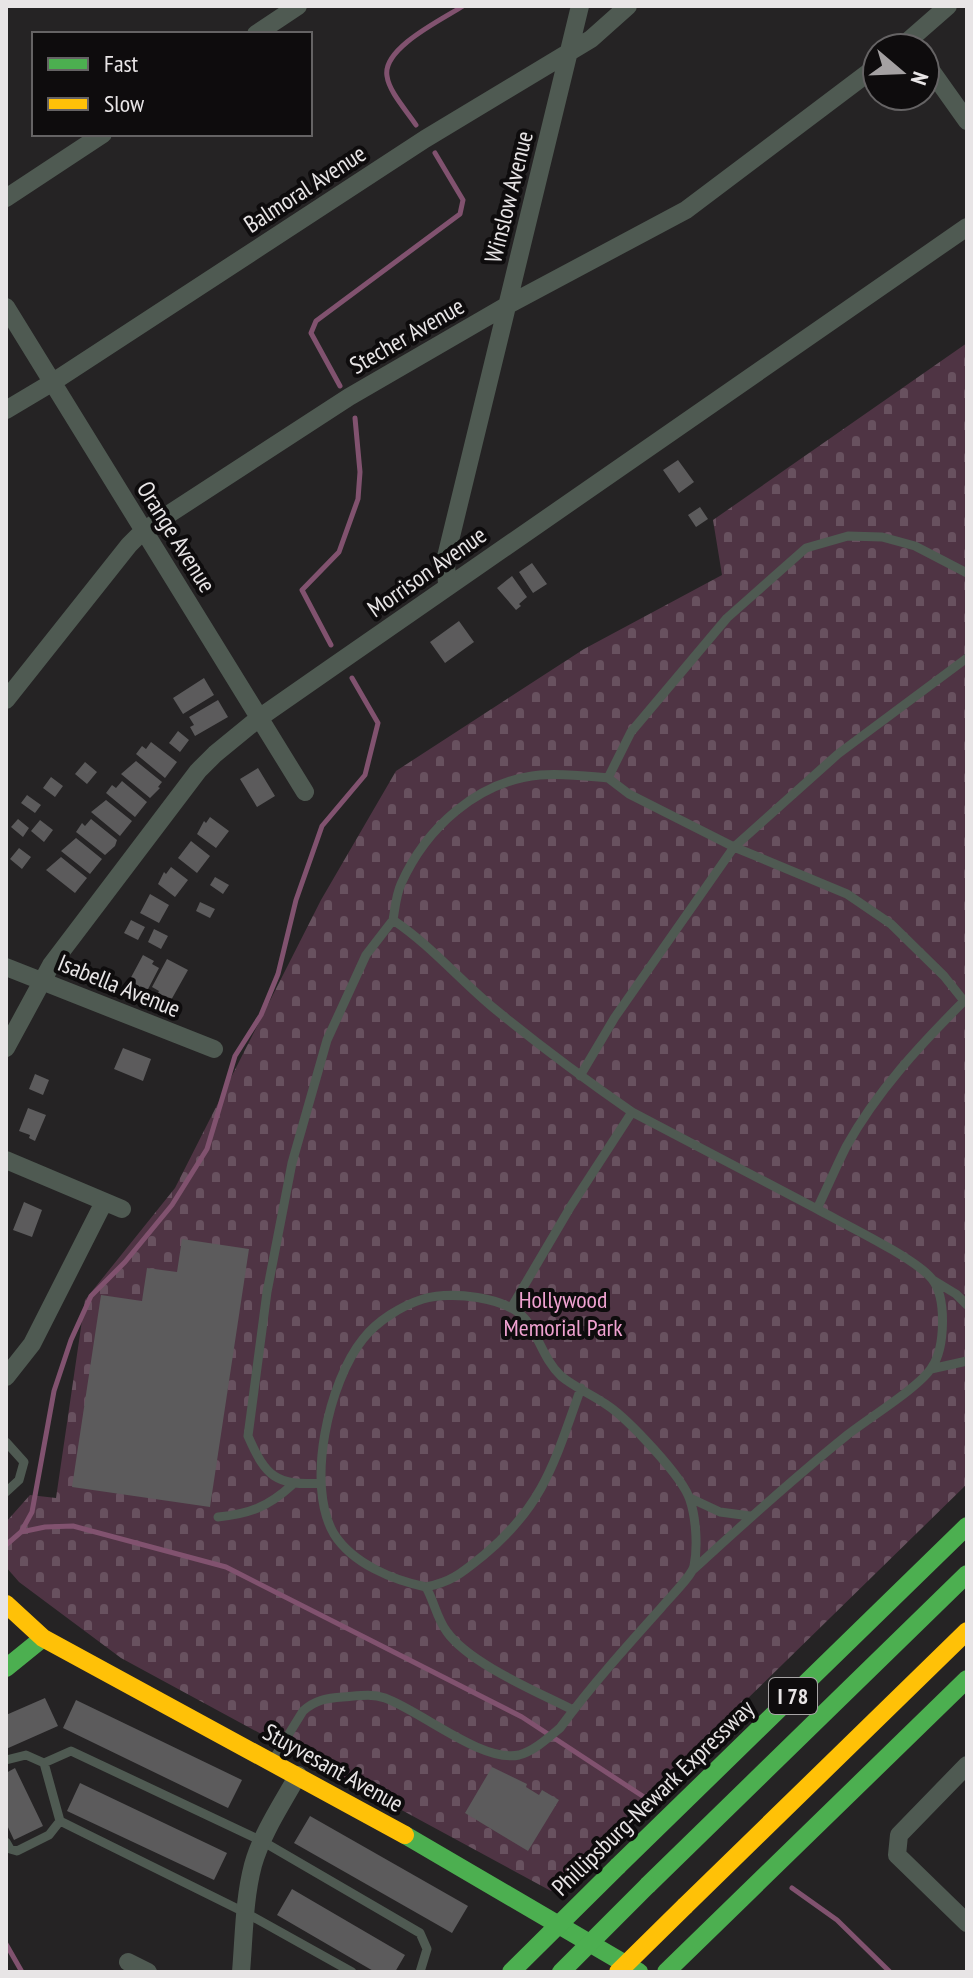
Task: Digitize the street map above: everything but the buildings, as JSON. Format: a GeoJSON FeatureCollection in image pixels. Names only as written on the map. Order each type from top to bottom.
{"type":"FeatureCollection","features":[{"type":"Feature","properties":{"kind":"main road","name":"Phillipsburg-Newark Expressway"},"geometry":{"type":"LineString","coordinates":[[511,1972],[967,1526]]}},
{"type":"Feature","properties":{"kind":"main road","name":"I 78"},"geometry":{"type":"LineString","coordinates":[[561,1972],[967,1574]]}},
{"type":"Feature","properties":{"kind":"main road","name":"Stuyvesant Avenue"},"geometry":{"type":"LineString","coordinates":[[6,1604],[43,1638],[298,1775],[509,1894],[639,1972]]}},
{"type":"Feature","properties":{"kind":"main road"},"geometry":{"type":"LineString","coordinates":[[618,1972],[967,1631]]}},
{"type":"Feature","properties":{"kind":"main road"},"geometry":{"type":"LineString","coordinates":[[6,1668],[43,1638]]}},
{"type":"Feature","properties":{"kind":"main road"},"geometry":{"type":"LineString","coordinates":[[666,1972],[967,1679]]}},
{"type":"Feature","properties":{"kind":"street"},"geometry":{"type":"LineString","coordinates":[[259,32],[298,6]]}},
{"type":"Feature","properties":{"kind":"street","name":"Winslow Avenue"},"geometry":{"type":"LineString","coordinates":[[447,587],[446,557],[580,6]]}},
{"type":"Feature","properties":{"kind":"street","name":"Balmoral Avenue"},"geometry":{"type":"LineString","coordinates":[[6,410],[425,139],[591,39],[628,6]]}},
{"type":"Feature","properties":{"kind":"street"},"geometry":{"type":"LineString","coordinates":[[921,32],[948,6]]}},
{"type":"Feature","properties":{"kind":"street","name":"Stecher Avenue"},"geometry":{"type":"LineString","coordinates":[[6,700],[143,531],[349,397],[506,306],[686,210],[861,78]]}},
{"type":"Feature","properties":{"kind":"street"},"geometry":{"type":"LineString","coordinates":[[941,84],[967,121]]}},
{"type":"Feature","properties":{"kind":"street"},"geometry":{"type":"LineString","coordinates":[[6,198],[100,136]]}},
{"type":"Feature","properties":{"kind":"street","name":"Morrison Avenue"},"geometry":{"type":"LineString","coordinates":[[6,1048],[51,965],[198,771],[215,754],[259,718],[967,227]]}},
{"type":"Feature","properties":{"kind":"street","name":"Orange Avenue"},"geometry":{"type":"LineString","coordinates":[[6,307],[305,792]]}},
{"type":"Feature","properties":{"kind":"street","name":"Isabella Avenue"},"geometry":{"type":"LineString","coordinates":[[6,967],[214,1049]]}},
{"type":"Feature","properties":{"kind":"street"},"geometry":{"type":"LineString","coordinates":[[6,1160],[113,1205],[32,1344],[6,1377]]}},
{"type":"Feature","properties":{"kind":"street"},"geometry":{"type":"LineString","coordinates":[[967,1765],[904,1829],[897,1844],[897,1855],[967,1923]]}},
{"type":"Feature","properties":{"kind":"street"},"geometry":{"type":"LineString","coordinates":[[241,1972],[250,1876],[262,1841],[298,1775]]}},
{"type":"Feature","properties":{"kind":"street"},"geometry":{"type":"LineString","coordinates":[[128,1962],[148,1972]]}},
{"type":"Feature","properties":{"kind":"lane"},"geometry":{"type":"LineString","coordinates":[[608,778],[631,732],[717,630],[806,548],[848,536],[882,537],[915,546],[967,573]]}},
{"type":"Feature","properties":{"kind":"lane"},"geometry":{"type":"LineString","coordinates":[[580,1076],[624,1004],[734,847],[838,754],[967,658]]}},
{"type":"Feature","properties":{"kind":"lane"},"geometry":{"type":"LineString","coordinates":[[321,1483],[292,1485],[273,1475],[256,1455],[248,1436],[267,1292],[292,1163],[327,1040],[366,955],[393,920],[400,887],[422,849],[445,820],[476,796],[496,786],[540,775],[608,778],[629,794],[734,847],[847,894],[891,924],[965,999],[920,1046],[875,1101],[846,1147],[817,1209]]}},
{"type":"Feature","properties":{"kind":"lane"},"geometry":{"type":"LineString","coordinates":[[393,920],[412,933],[488,1003],[580,1076],[632,1112],[817,1209],[909,1262],[967,1305]]}},
{"type":"Feature","properties":{"kind":"lane"},"geometry":{"type":"LineString","coordinates":[[511,1308],[571,1206],[632,1112]]}},
{"type":"Feature","properties":{"kind":"lane"},"geometry":{"type":"LineString","coordinates":[[931,1369],[942,1344],[943,1328],[933,1280]]}},
{"type":"Feature","properties":{"kind":"lane"},"geometry":{"type":"LineString","coordinates":[[581,1388],[544,1486],[529,1509],[512,1529],[447,1583],[426,1587],[405,1583],[373,1569],[335,1535],[323,1509],[322,1452],[338,1388],[350,1358],[364,1337],[383,1320],[407,1306],[426,1298],[472,1297],[511,1308],[525,1319],[543,1352],[561,1376],[581,1388],[610,1406],[653,1448],[690,1498],[695,1532],[694,1569]]}},
{"type":"Feature","properties":{"kind":"lane"},"geometry":{"type":"LineString","coordinates":[[272,1761],[310,1705],[330,1698],[367,1695],[387,1698],[486,1751],[506,1756],[520,1755],[535,1747],[560,1728],[694,1569],[750,1516],[931,1369],[967,1361]]}},
{"type":"Feature","properties":{"kind":"lane"},"geometry":{"type":"LineString","coordinates":[[6,1442],[24,1462],[19,1480],[6,1492]]}},
{"type":"Feature","properties":{"kind":"lane"},"geometry":{"type":"LineString","coordinates":[[218,1517],[247,1514],[277,1498],[292,1485]]}},
{"type":"Feature","properties":{"kind":"lane"},"geometry":{"type":"LineString","coordinates":[[690,1498],[720,1512],[750,1516]]}},
{"type":"Feature","properties":{"kind":"lane"},"geometry":{"type":"LineString","coordinates":[[426,1587],[448,1633],[462,1647],[573,1710]]}},
{"type":"Feature","properties":{"kind":"lane"},"geometry":{"type":"LineString","coordinates":[[6,1760],[26,1755],[44,1763],[71,1751],[262,1841],[420,1933],[427,1949],[420,1972]]}},
{"type":"Feature","properties":{"kind":"lane"},"geometry":{"type":"LineString","coordinates":[[44,1763],[60,1821],[246,1913],[352,1972]]}},
{"type":"Feature","properties":{"kind":"lane"},"geometry":{"type":"LineString","coordinates":[[6,1842],[10,1849],[17,1851],[49,1835],[60,1821]]}},
{"type":"Feature","properties":{"kind":"green space","name":"Hollywood Memorial Park"},"geometry":{"type":"Polygon","coordinates":[[[967,343],[967,1484],[551,1891],[121,1658],[19,1582],[6,1567],[6,1522],[30,1495],[56,1498],[85,1300],[175,1188],[321,900],[396,771],[584,649],[722,575],[713,520],[967,343]]]}},
{"type":"Feature","properties":{"kind":"waterway"},"geometry":{"type":"LineString","coordinates":[[416,125],[391,88],[387,76],[388,65],[394,55],[416,35],[463,6]]}},
{"type":"Feature","properties":{"kind":"waterway"},"geometry":{"type":"LineString","coordinates":[[340,386],[311,333],[316,321],[460,214],[463,200],[435,153]]}},
{"type":"Feature","properties":{"kind":"waterway"},"geometry":{"type":"LineString","coordinates":[[331,645],[302,590],[339,552],[358,499],[360,472],[355,418]]}},
{"type":"Feature","properties":{"kind":"waterway"},"geometry":{"type":"LineString","coordinates":[[21,1532],[32,1512],[54,1391],[71,1340],[91,1296],[125,1262],[172,1205],[207,1149],[235,1056],[261,1015],[278,974],[296,900],[322,826],[365,775],[378,723],[352,678]]}},
{"type":"Feature","properties":{"kind":"waterway"},"geometry":{"type":"LineString","coordinates":[[6,1545],[21,1532],[73,1526],[226,1567],[522,1717],[644,1797]]}},
{"type":"Feature","properties":{"kind":"waterway"},"geometry":{"type":"LineString","coordinates":[[792,1888],[837,1920],[890,1972]]}},
{"type":"Feature","properties":{"kind":"waterway"},"geometry":{"type":"LineString","coordinates":[[6,1944],[22,1972]]}},
{"type":"Feature","properties":{"kind":"traffic: fast"},"geometry":{"type":"LineString","coordinates":[[618,1866],[967,1526]]}},
{"type":"Feature","properties":{"kind":"traffic: fast"},"geometry":{"type":"LineString","coordinates":[[648,1885],[967,1574]]}},
{"type":"Feature","properties":{"kind":"traffic: fast"},"geometry":{"type":"LineString","coordinates":[[6,1668],[43,1638]]}},
{"type":"Feature","properties":{"kind":"traffic: fast"},"geometry":{"type":"LineString","coordinates":[[666,1972],[967,1679]]}},
{"type":"Feature","properties":{"kind":"traffic: fast"},"geometry":{"type":"LineString","coordinates":[[405,1835],[639,1972]]}},
{"type":"Feature","properties":{"kind":"traffic: fast"},"geometry":{"type":"LineString","coordinates":[[511,1972],[618,1866]]}},
{"type":"Feature","properties":{"kind":"traffic: fast"},"geometry":{"type":"LineString","coordinates":[[561,1972],[648,1885]]}},
{"type":"Feature","properties":{"kind":"traffic: slow"},"geometry":{"type":"LineString","coordinates":[[6,1604],[43,1638],[405,1835]]}},
{"type":"Feature","properties":{"kind":"traffic: slow"},"geometry":{"type":"LineString","coordinates":[[685,1906],[967,1631]]}},
{"type":"Feature","properties":{"kind":"traffic: slow"},"geometry":{"type":"LineString","coordinates":[[618,1972],[685,1906]]}}]}
